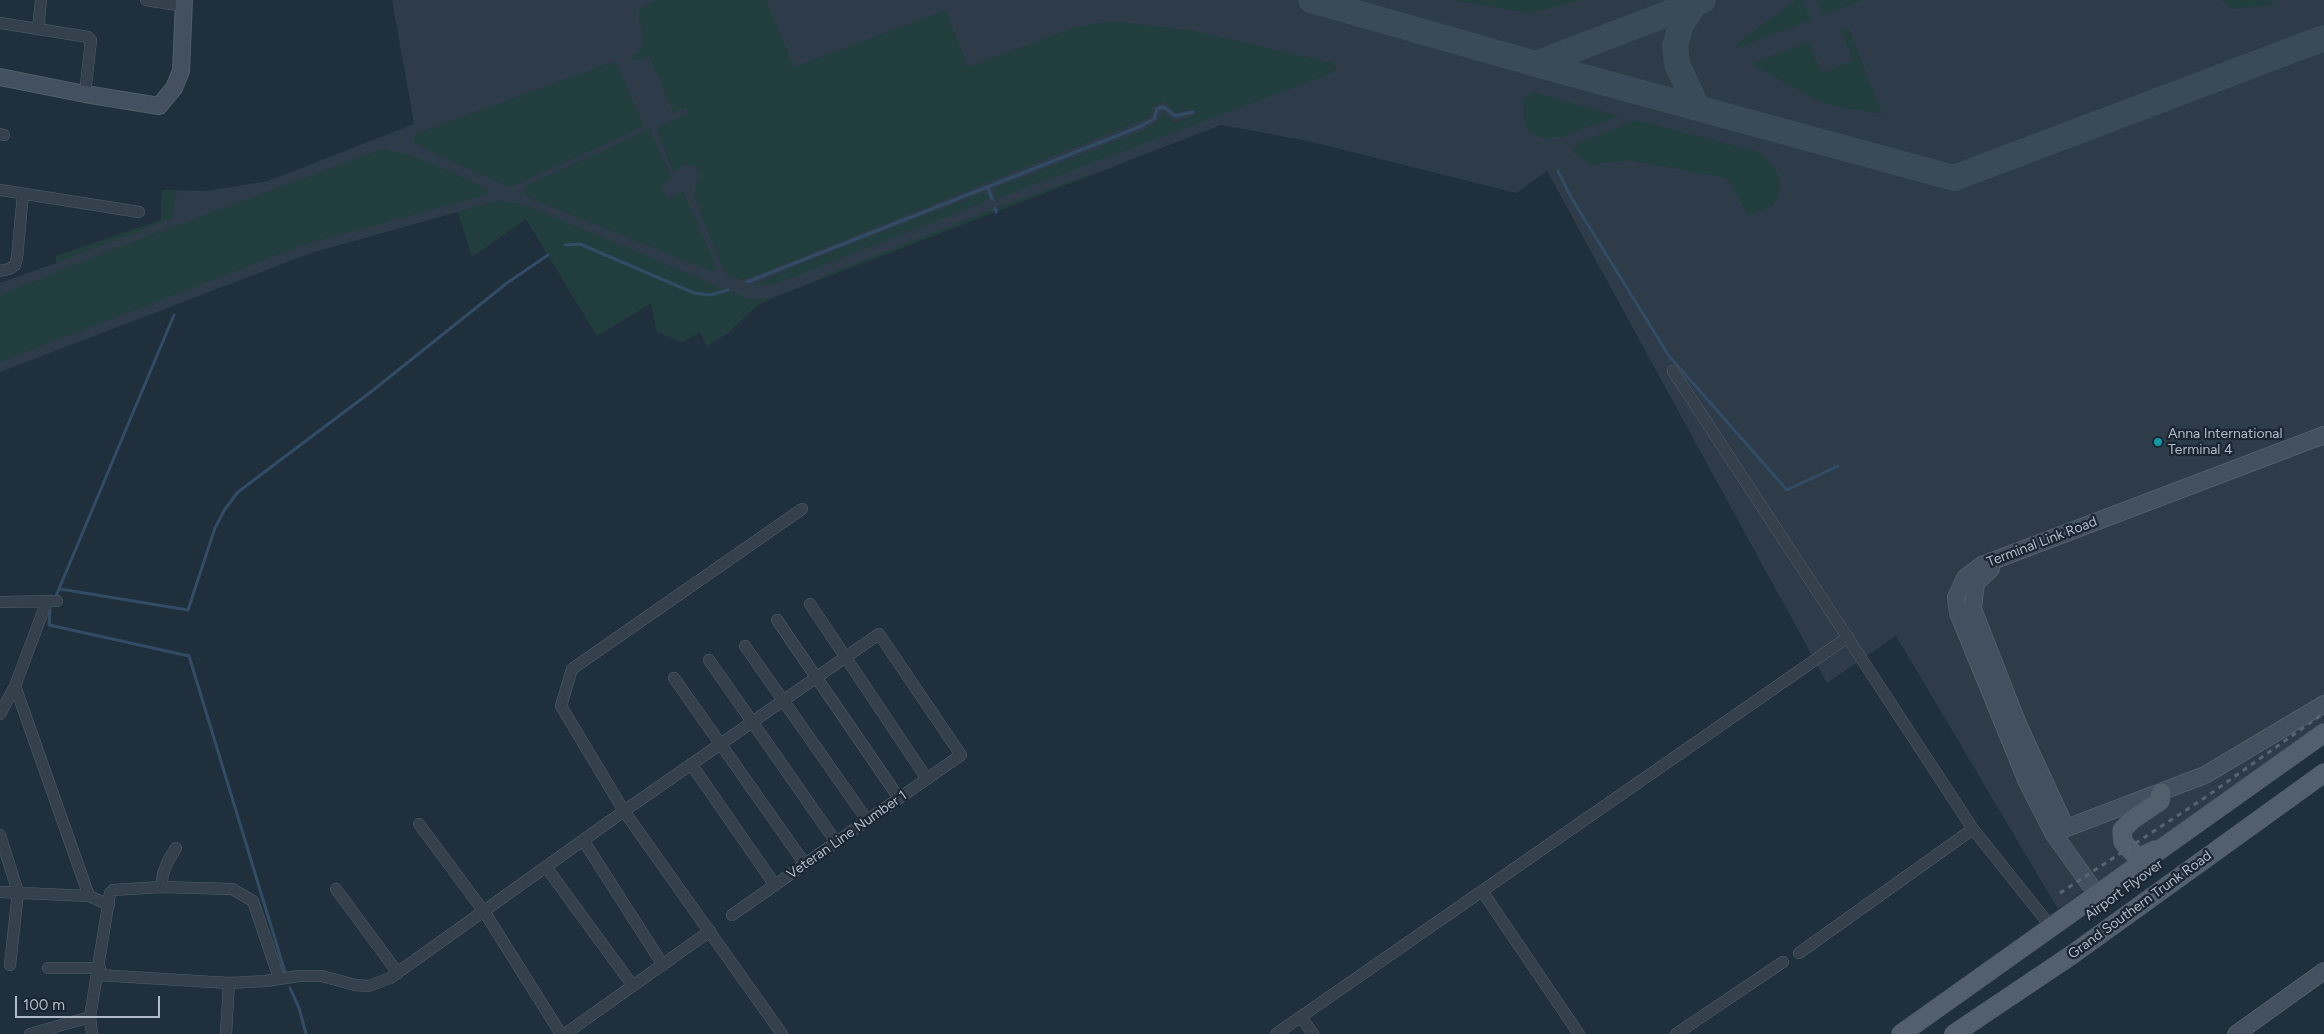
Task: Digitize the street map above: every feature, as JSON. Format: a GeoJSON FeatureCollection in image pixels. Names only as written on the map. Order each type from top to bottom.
{"type":"FeatureCollection","features":[{"type":"Feature","properties":{"kind":"main road"},"geometry":{"type":"LineString","coordinates":[[1901,1034],[2098,896],[2324,733]]}},
{"type":"Feature","properties":{"kind":"main road","name":"Airport Flyover"},"geometry":{"type":"LineString","coordinates":[[1924,1034],[2324,745]]}},
{"type":"Feature","properties":{"kind":"main road","name":"Grand Southern Trunk Road"},"geometry":{"type":"LineString","coordinates":[[1954,1034],[2073,954],[2324,773]]}},
{"type":"Feature","properties":{"kind":"main road"},"geometry":{"type":"LineString","coordinates":[[2161,793],[2160,801],[2132,820],[2122,830],[2123,842],[2138,858],[2155,850],[2211,810],[2218,810]]}},
{"type":"Feature","properties":{"kind":"street"},"geometry":{"type":"LineString","coordinates":[[38,29],[41,0]]}},
{"type":"Feature","properties":{"kind":"street"},"geometry":{"type":"LineString","coordinates":[[0,77],[159,106],[174,88],[181,71],[183,3],[146,0]]}},
{"type":"Feature","properties":{"kind":"street"},"geometry":{"type":"LineString","coordinates":[[0,23],[88,37],[92,40],[85,94]]}},
{"type":"Feature","properties":{"kind":"street"},"geometry":{"type":"LineString","coordinates":[[0,190],[140,212]]}},
{"type":"Feature","properties":{"kind":"street"},"geometry":{"type":"LineString","coordinates":[[0,271],[15,265],[23,194]]}},
{"type":"Feature","properties":{"kind":"street"},"geometry":{"type":"LineString","coordinates":[[1673,370],[1973,829],[2052,928]]}},
{"type":"Feature","properties":{"kind":"street","name":"Terminal Link Road"},"geometry":{"type":"LineString","coordinates":[[2098,896],[2027,782],[1958,613],[1956,597],[1965,578],[1982,565],[2324,435]]}},
{"type":"Feature","properties":{"kind":"street","name":"Terminal Link Road"},"geometry":{"type":"LineString","coordinates":[[2059,831],[1973,609],[1976,583],[1988,570],[2324,445]]}},
{"type":"Feature","properties":{"kind":"street"},"geometry":{"type":"LineString","coordinates":[[782,1034],[624,811],[561,706],[572,669],[802,509]]}},
{"type":"Feature","properties":{"kind":"street"},"geometry":{"type":"LineString","coordinates":[[0,602],[52,601],[15,686],[1,710]]}},
{"type":"Feature","properties":{"kind":"street"},"geometry":{"type":"LineString","coordinates":[[810,604],[926,779]]}},
{"type":"Feature","properties":{"kind":"street"},"geometry":{"type":"LineString","coordinates":[[777,620],[899,798]]}},
{"type":"Feature","properties":{"kind":"street","name":"Veteran Line Number 1"},"geometry":{"type":"LineString","coordinates":[[732,915],[961,755],[880,634],[846,657]]}},
{"type":"Feature","properties":{"kind":"street"},"geometry":{"type":"LineString","coordinates":[[1276,1034],[1848,637]]}},
{"type":"Feature","properties":{"kind":"street"},"geometry":{"type":"LineString","coordinates":[[745,646],[867,820]]}},
{"type":"Feature","properties":{"kind":"street"},"geometry":{"type":"LineString","coordinates":[[48,968],[229,983],[322,976],[355,985],[369,986],[398,973],[624,811],[721,743],[784,702],[846,657]]}},
{"type":"Feature","properties":{"kind":"street"},"geometry":{"type":"LineString","coordinates":[[709,660],[836,842]]}},
{"type":"Feature","properties":{"kind":"street"},"geometry":{"type":"LineString","coordinates":[[674,678],[805,864]]}},
{"type":"Feature","properties":{"kind":"street"},"geometry":{"type":"LineString","coordinates":[[15,686],[90,896]]}},
{"type":"Feature","properties":{"kind":"street"},"geometry":{"type":"LineString","coordinates":[[2059,831],[2206,775],[2324,704]]}},
{"type":"Feature","properties":{"kind":"street"},"geometry":{"type":"LineString","coordinates":[[691,764],[775,885]]}},
{"type":"Feature","properties":{"kind":"street"},"geometry":{"type":"LineString","coordinates":[[419,824],[485,912],[561,1034]]}},
{"type":"Feature","properties":{"kind":"street"},"geometry":{"type":"LineString","coordinates":[[1799,952],[1973,829]]}},
{"type":"Feature","properties":{"kind":"street"},"geometry":{"type":"LineString","coordinates":[[0,835],[18,892],[10,965]]}},
{"type":"Feature","properties":{"kind":"street"},"geometry":{"type":"LineString","coordinates":[[583,840],[663,965]]}},
{"type":"Feature","properties":{"kind":"street"},"geometry":{"type":"LineString","coordinates":[[161,887],[163,874],[176,848]]}},
{"type":"Feature","properties":{"kind":"street"},"geometry":{"type":"LineString","coordinates":[[546,867],[633,986]]}},
{"type":"Feature","properties":{"kind":"street"},"geometry":{"type":"LineString","coordinates":[[92,1034],[90,1016],[99,971],[110,893],[113,890],[161,887],[232,890],[253,902],[280,978]]}},
{"type":"Feature","properties":{"kind":"street"},"geometry":{"type":"LineString","coordinates":[[336,889],[398,973]]}},
{"type":"Feature","properties":{"kind":"street"},"geometry":{"type":"LineString","coordinates":[[1482,891],[1578,1034]]}},
{"type":"Feature","properties":{"kind":"street"},"geometry":{"type":"LineString","coordinates":[[0,892],[90,896],[109,904]]}},
{"type":"Feature","properties":{"kind":"street"},"geometry":{"type":"LineString","coordinates":[[565,1034],[710,931]]}},
{"type":"Feature","properties":{"kind":"street"},"geometry":{"type":"LineString","coordinates":[[1676,1034],[1783,962]]}},
{"type":"Feature","properties":{"kind":"street"},"geometry":{"type":"LineString","coordinates":[[2236,1034],[2324,971]]}},
{"type":"Feature","properties":{"kind":"street"},"geometry":{"type":"LineString","coordinates":[[226,1034],[229,983]]}},
{"type":"Feature","properties":{"kind":"street"},"geometry":{"type":"LineString","coordinates":[[30,1034],[90,1016]]}},
{"type":"Feature","properties":{"kind":"street"},"geometry":{"type":"LineString","coordinates":[[1301,1016],[1313,1034]]}},
{"type":"Feature","properties":{"kind":"shaded area"},"geometry":{"type":"Polygon","coordinates":[[[392,0],[2324,0],[2324,725],[2058,909],[1896,636],[1827,683],[1547,171],[1516,193],[1308,141],[1221,125],[772,298],[756,306],[728,333],[707,346],[700,332],[683,342],[657,332],[651,303],[597,336],[526,219],[472,257],[458,212],[311,253],[0,372],[0,283],[56,263],[56,256],[161,220],[162,190],[207,191],[268,181],[414,124],[392,0]]]}},
{"type":"Feature","properties":{"kind":"green space"},"geometry":{"type":"Polygon","coordinates":[[[656,0],[766,0],[794,67],[946,10],[968,67],[1073,28],[1098,23],[1121,22],[1189,30],[1334,63],[1336,67],[1335,71],[1324,76],[995,199],[995,191],[998,187],[1144,130],[1154,124],[1163,113],[1175,122],[1195,115],[1192,108],[1176,113],[1165,102],[1156,105],[1151,107],[1153,112],[1148,118],[742,281],[726,273],[723,269],[694,195],[698,174],[695,166],[687,164],[673,172],[656,128],[688,114],[686,107],[673,112],[649,56],[634,61],[632,55],[637,53],[642,46],[643,39],[638,14],[641,8],[656,0]]]}},
{"type":"Feature","properties":{"kind":"green space"},"geometry":{"type":"Polygon","coordinates":[[[1452,0],[1580,0],[1529,13],[1452,0]]]}},
{"type":"Feature","properties":{"kind":"green space"},"geometry":{"type":"Polygon","coordinates":[[[1796,0],[1802,0],[1811,20],[1735,49],[1739,42],[1796,0]]]}},
{"type":"Feature","properties":{"kind":"green space"},"geometry":{"type":"Polygon","coordinates":[[[1815,0],[1862,0],[1822,15],[1815,0]]]}},
{"type":"Feature","properties":{"kind":"green space"},"geometry":{"type":"Polygon","coordinates":[[[2221,0],[2272,0],[2273,5],[2231,9],[2221,0]]]}},
{"type":"Feature","properties":{"kind":"green space"},"geometry":{"type":"Polygon","coordinates":[[[1848,27],[1882,114],[1821,102],[1751,64],[1808,42],[1822,73],[1853,61],[1841,29],[1848,27]]]}},
{"type":"Feature","properties":{"kind":"green space"},"geometry":{"type":"Polygon","coordinates":[[[616,61],[644,126],[518,184],[509,187],[414,142],[414,137],[418,133],[616,61]]]}},
{"type":"Feature","properties":{"kind":"green space"},"geometry":{"type":"Polygon","coordinates":[[[1531,92],[1619,116],[1548,140],[1528,131],[1524,122],[1523,100],[1531,92]]]}},
{"type":"Feature","properties":{"kind":"green space"},"geometry":{"type":"Polygon","coordinates":[[[1636,120],[1761,154],[1772,164],[1779,177],[1780,188],[1777,200],[1772,206],[1748,215],[1727,178],[1629,160],[1590,165],[1573,152],[1577,144],[1636,120]]]}},
{"type":"Feature","properties":{"kind":"green space"},"geometry":{"type":"Polygon","coordinates":[[[650,129],[672,179],[661,185],[668,199],[683,192],[715,263],[716,271],[708,270],[530,198],[524,193],[527,186],[538,180],[650,129]]]}},
{"type":"Feature","properties":{"kind":"green space"},"geometry":{"type":"Polygon","coordinates":[[[382,149],[409,155],[438,166],[479,185],[489,192],[486,195],[306,244],[0,362],[0,295],[106,252],[382,149]]]}},
{"type":"Feature","properties":{"kind":"green space"},"geometry":{"type":"Polygon","coordinates":[[[1135,159],[1053,190],[999,211],[998,207],[1135,159]]]}},
{"type":"Feature","properties":{"kind":"green space"},"geometry":{"type":"Polygon","coordinates":[[[162,190],[177,190],[173,218],[56,263],[56,256],[161,220],[162,190]]]}},
{"type":"Feature","properties":{"kind":"green space"},"geometry":{"type":"Polygon","coordinates":[[[982,193],[986,194],[989,200],[791,278],[774,284],[753,285],[797,265],[982,193]]]}},
{"type":"Feature","properties":{"kind":"green space"},"geometry":{"type":"Polygon","coordinates":[[[499,200],[523,204],[746,298],[756,300],[772,298],[756,306],[728,333],[707,346],[700,332],[683,342],[657,332],[651,303],[597,336],[526,219],[472,257],[458,212],[499,200]]]}},
{"type":"Feature","properties":{"kind":"green space"},"geometry":{"type":"Polygon","coordinates":[[[991,210],[993,213],[804,286],[831,273],[991,210]]]}},
{"type":"Feature","properties":{"kind":"waterway"},"geometry":{"type":"LineString","coordinates":[[747,282],[1139,127],[1154,119],[1157,109],[1164,107],[1175,116],[1193,112]]}},
{"type":"Feature","properties":{"kind":"waterway"},"geometry":{"type":"LineString","coordinates":[[1558,171],[1572,199],[1669,356],[1787,490],[1838,466]]}},
{"type":"Feature","properties":{"kind":"waterway"},"geometry":{"type":"LineString","coordinates":[[988,187],[992,199]]}},
{"type":"Feature","properties":{"kind":"waterway"},"geometry":{"type":"LineString","coordinates":[[995,208],[996,212]]}},
{"type":"Feature","properties":{"kind":"waterway"},"geometry":{"type":"LineString","coordinates":[[565,245],[580,244],[694,293],[710,295],[728,290]]}},
{"type":"Feature","properties":{"kind":"waterway"},"geometry":{"type":"LineString","coordinates":[[60,589],[188,610],[215,528],[225,509],[238,492],[372,391],[507,283],[548,255]]}},
{"type":"Feature","properties":{"kind":"waterway"},"geometry":{"type":"LineString","coordinates":[[56,596],[174,315]]}},
{"type":"Feature","properties":{"kind":"waterway"},"geometry":{"type":"LineString","coordinates":[[50,610],[49,625],[189,656],[285,972]]}},
{"type":"Feature","properties":{"kind":"waterway"},"geometry":{"type":"LineString","coordinates":[[290,988],[299,1008],[306,1034]]}},
{"type":"Feature","properties":{"kind":"taxiway"},"geometry":{"type":"LineString","coordinates":[[1311,0],[1536,64],[1954,178],[2324,38]]}},
{"type":"Feature","properties":{"kind":"taxiway"},"geometry":{"type":"LineString","coordinates":[[1536,64],[1703,0]]}},
{"type":"Feature","properties":{"kind":"taxiway"},"geometry":{"type":"LineString","coordinates":[[1695,3],[1681,25],[1675,46],[1677,64],[1697,107]]}},
{"type":"Feature","properties":{"kind":"railway"},"geometry":{"type":"LineString","coordinates":[[2060,893],[2203,799],[2324,713]]}},
{"type":"Feature","properties":{"kind":"place","name":"Anna International Terminal 4"},"geometry":{"type":"Point","coordinates":[2158,442]}}]}
